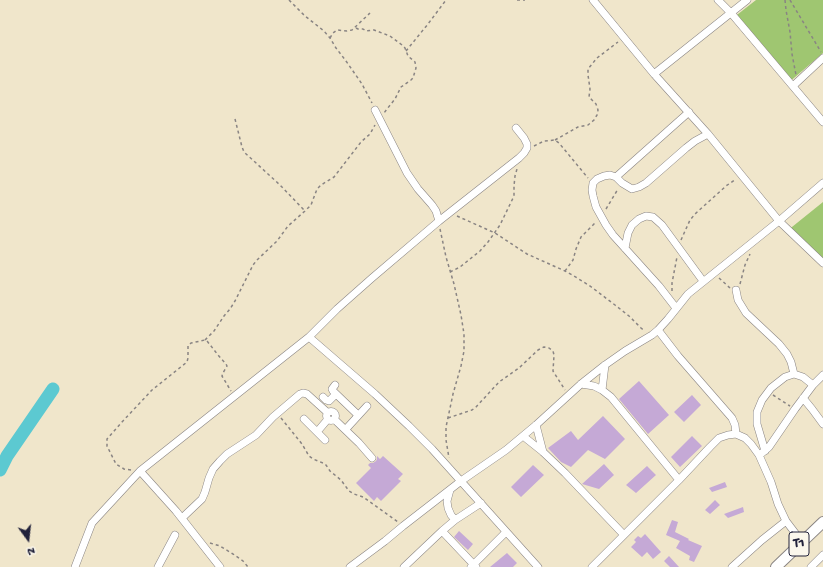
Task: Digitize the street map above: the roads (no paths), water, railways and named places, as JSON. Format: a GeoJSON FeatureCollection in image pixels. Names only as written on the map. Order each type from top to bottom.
{"type":"FeatureCollection","features":[{"type":"Feature","properties":{"kind":"highway","name":"T1"},"geometry":{"type":"LineString","coordinates":[[776,567],[823,522]]}},
{"type":"Feature","properties":{"kind":"street"},"geometry":{"type":"LineString","coordinates":[[593,0],[654,74],[708,134],[778,221],[823,263]]}},
{"type":"Feature","properties":{"kind":"street"},"geometry":{"type":"LineString","coordinates":[[718,0],[795,84],[823,122]]}},
{"type":"Feature","properties":{"kind":"street"},"geometry":{"type":"LineString","coordinates":[[654,74],[747,0]]}},
{"type":"Feature","properties":{"kind":"street"},"geometry":{"type":"LineString","coordinates":[[795,84],[823,57]]}},
{"type":"Feature","properties":{"kind":"street"},"geometry":{"type":"LineString","coordinates":[[375,110],[407,173],[432,205],[436,211],[439,221]]}},
{"type":"Feature","properties":{"kind":"street"},"geometry":{"type":"LineString","coordinates":[[616,177],[689,112]]}},
{"type":"Feature","properties":{"kind":"street"},"geometry":{"type":"LineString","coordinates":[[75,567],[92,523],[140,471],[309,337],[337,309],[439,221],[522,156],[527,148],[527,144],[516,128]]}},
{"type":"Feature","properties":{"kind":"street"},"geometry":{"type":"LineString","coordinates":[[676,308],[659,286],[613,235],[596,207],[592,190],[593,183],[597,179],[610,175],[616,177],[632,189],[639,187],[646,183],[686,148],[708,134]]}},
{"type":"Feature","properties":{"kind":"street"},"geometry":{"type":"LineString","coordinates":[[350,567],[461,481],[506,450],[581,384],[605,365],[655,333],[688,294],[823,183]]}},
{"type":"Feature","properties":{"kind":"street"},"geometry":{"type":"LineString","coordinates":[[625,248],[628,232],[632,225],[639,219],[646,216],[653,217],[662,225],[703,281]]}},
{"type":"Feature","properties":{"kind":"street"},"geometry":{"type":"LineString","coordinates":[[736,290],[738,300],[746,313],[779,344],[787,354],[794,374]]}},
{"type":"Feature","properties":{"kind":"street"},"geometry":{"type":"LineString","coordinates":[[655,333],[678,356],[732,418],[735,425],[736,434]]}},
{"type":"Feature","properties":{"kind":"street"},"geometry":{"type":"LineString","coordinates":[[309,337],[375,394],[432,449],[538,567]]}},
{"type":"Feature","properties":{"kind":"street"},"geometry":{"type":"LineString","coordinates":[[602,390],[605,365]]}},
{"type":"Feature","properties":{"kind":"street"},"geometry":{"type":"LineString","coordinates":[[802,542],[786,521],[778,504],[762,453],[757,424],[757,412],[762,400],[768,392],[785,376],[794,374],[803,377],[813,386]]}},
{"type":"Feature","properties":{"kind":"street"},"geometry":{"type":"LineString","coordinates":[[762,453],[769,447],[803,398],[823,375]]}},
{"type":"Feature","properties":{"kind":"street"},"geometry":{"type":"LineString","coordinates":[[581,384],[594,386],[611,397],[679,480]]}},
{"type":"Feature","properties":{"kind":"street"},"geometry":{"type":"LineString","coordinates":[[335,385],[332,390],[358,415]]}},
{"type":"Feature","properties":{"kind":"street"},"geometry":{"type":"LineString","coordinates":[[182,518],[202,499],[213,469],[220,461],[227,454],[251,439],[277,413],[303,393],[311,397],[346,429],[372,458]]}},
{"type":"Feature","properties":{"kind":"street"},"geometry":{"type":"LineString","coordinates":[[323,397],[329,401],[336,394]]}},
{"type":"Feature","properties":{"kind":"street"},"geometry":{"type":"LineString","coordinates":[[803,398],[823,424]]}},
{"type":"Feature","properties":{"kind":"street"},"geometry":{"type":"LineString","coordinates":[[317,432],[344,401]]}},
{"type":"Feature","properties":{"kind":"street"},"geometry":{"type":"LineString","coordinates":[[346,429],[367,406]]}},
{"type":"Feature","properties":{"kind":"street"},"geometry":{"type":"LineString","coordinates":[[304,419],[325,440]]}},
{"type":"Feature","properties":{"kind":"street"},"geometry":{"type":"LineString","coordinates":[[536,425],[543,452]]}},
{"type":"Feature","properties":{"kind":"street"},"geometry":{"type":"LineString","coordinates":[[592,567],[719,438],[728,434],[736,434],[745,438],[762,453]]}},
{"type":"Feature","properties":{"kind":"street"},"geometry":{"type":"LineString","coordinates":[[523,436],[566,473],[624,535]]}},
{"type":"Feature","properties":{"kind":"street"},"geometry":{"type":"LineString","coordinates":[[140,471],[182,518],[220,567]]}},
{"type":"Feature","properties":{"kind":"street"},"geometry":{"type":"LineString","coordinates":[[450,490],[447,501],[448,508],[450,515],[455,520]]}},
{"type":"Feature","properties":{"kind":"street"},"geometry":{"type":"LineString","coordinates":[[404,567],[455,520],[481,503]]}},
{"type":"Feature","properties":{"kind":"street"},"geometry":{"type":"LineString","coordinates":[[732,567],[786,521]]}},
{"type":"Feature","properties":{"kind":"street"},"geometry":{"type":"LineString","coordinates":[[442,531],[473,566],[506,532]]}},
{"type":"Feature","properties":{"kind":"street"},"geometry":{"type":"LineString","coordinates":[[158,567],[175,535]]}},
{"type":"Feature","properties":{"kind":"street"},"geometry":{"type":"LineString","coordinates":[[811,567],[823,555]]}},
{"type":"Feature","properties":{"kind":"waterway"},"geometry":{"type":"LineString","coordinates":[[0,470],[7,456],[53,389]]}}]}
